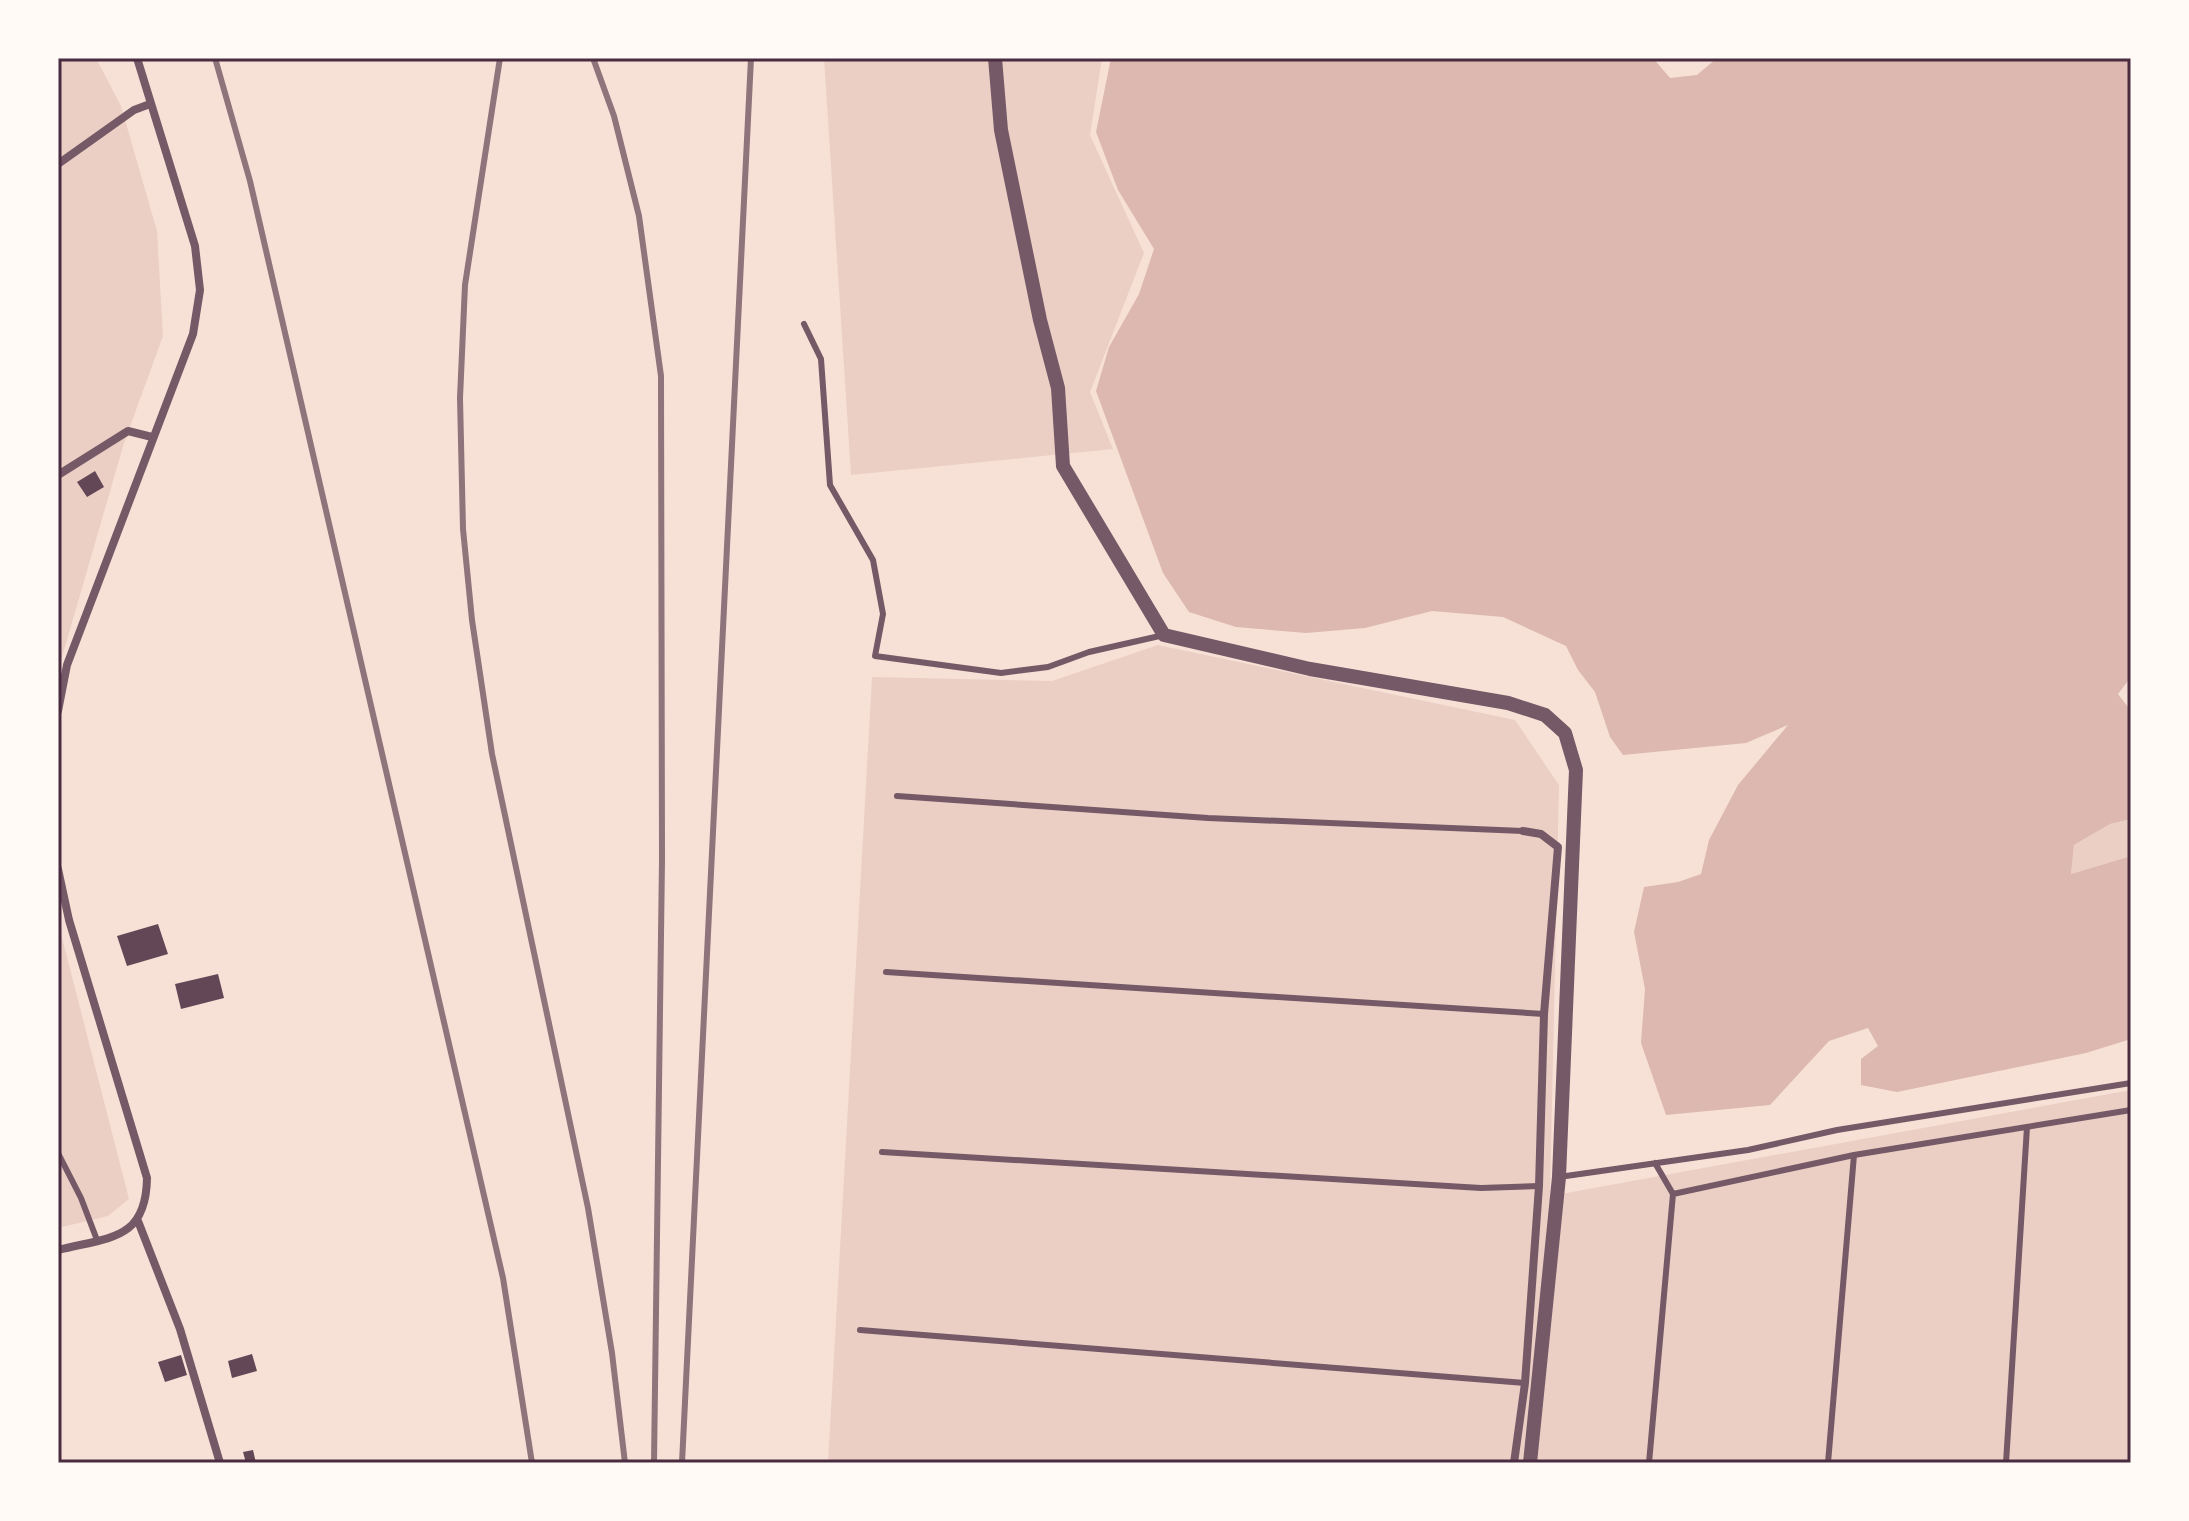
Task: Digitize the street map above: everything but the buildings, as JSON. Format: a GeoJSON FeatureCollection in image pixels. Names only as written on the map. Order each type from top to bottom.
{"type":"FeatureCollection","features":[{"type":"Feature","properties":{"kind":"street"},"geometry":{"type":"LineString","coordinates":[[58,711],[67,665],[193,334],[200,290],[195,246],[137,58]]}},
{"type":"Feature","properties":{"kind":"street"},"geometry":{"type":"LineString","coordinates":[[995,58],[1001,130],[1040,320],[1058,388],[1063,466],[1164,635],[1310,669],[1508,703],[1545,715],[1565,733],[1576,770],[1559,1177],[1530,1463]]}},
{"type":"Feature","properties":{"kind":"street"},"geometry":{"type":"LineString","coordinates":[[58,164],[134,110],[150,104]]}},
{"type":"Feature","properties":{"kind":"street"},"geometry":{"type":"LineString","coordinates":[[58,475],[128,431],[152,437]]}},
{"type":"Feature","properties":{"kind":"street"},"geometry":{"type":"LineString","coordinates":[[1514,1463],[1525,1383],[1539,1186],[1544,1014],[1558,847],[1541,834],[1523,831]]}},
{"type":"Feature","properties":{"kind":"street"},"geometry":{"type":"LineString","coordinates":[[58,869],[88,984],[147,1178],[147,1202],[138,1221],[124,1232],[58,1250]]}},
{"type":"Feature","properties":{"kind":"street"},"geometry":{"type":"LineString","coordinates":[[138,1221],[180,1329],[220,1463]]}},
{"type":"Feature","properties":{"kind":"lane"},"geometry":{"type":"LineString","coordinates":[[804,324],[821,359],[830,485],[873,560],[883,614],[875,656],[1001,673],[1048,667],[1089,652],[1164,635]]}},
{"type":"Feature","properties":{"kind":"lane"},"geometry":{"type":"LineString","coordinates":[[897,796],[1208,818],[1523,831]]}},
{"type":"Feature","properties":{"kind":"lane"},"geometry":{"type":"LineString","coordinates":[[886,972],[1544,1014]]}},
{"type":"Feature","properties":{"kind":"lane"},"geometry":{"type":"LineString","coordinates":[[1559,1177],[1748,1150],[1837,1130],[2131,1083]]}},
{"type":"Feature","properties":{"kind":"lane"},"geometry":{"type":"LineString","coordinates":[[1673,1194],[1854,1155],[2131,1110]]}},
{"type":"Feature","properties":{"kind":"lane"},"geometry":{"type":"LineString","coordinates":[[2006,1463],[2027,1127]]}},
{"type":"Feature","properties":{"kind":"lane"},"geometry":{"type":"LineString","coordinates":[[882,1152],[1481,1188],[1539,1186]]}},
{"type":"Feature","properties":{"kind":"lane"},"geometry":{"type":"LineString","coordinates":[[58,1153],[81,1198],[97,1240]]}},
{"type":"Feature","properties":{"kind":"lane"},"geometry":{"type":"LineString","coordinates":[[1828,1463],[1854,1155]]}},
{"type":"Feature","properties":{"kind":"lane"},"geometry":{"type":"LineString","coordinates":[[1649,1463],[1673,1194],[1655,1163]]}},
{"type":"Feature","properties":{"kind":"lane"},"geometry":{"type":"LineString","coordinates":[[860,1330],[1525,1383]]}},
{"type":"Feature","properties":{"kind":"shaded area"},"geometry":{"type":"Polygon","coordinates":[[[58,58],[96,58],[121,106],[157,231],[163,336],[124,443],[58,671],[58,58]]]}},
{"type":"Feature","properties":{"kind":"shaded area"},"geometry":{"type":"Polygon","coordinates":[[[824,58],[1102,58],[1090,135],[1144,253],[1090,392],[1113,449],[851,475],[824,58]]]}},
{"type":"Feature","properties":{"kind":"shaded area"},"geometry":{"type":"Polygon","coordinates":[[[1111,58],[1653,58],[1670,78],[1697,75],[1717,58],[2131,58],[2131,677],[2118,694],[2131,711],[2131,819],[2110,824],[2074,845],[2071,874],[2131,856],[2131,1039],[2086,1053],[1897,1092],[1861,1085],[1861,1059],[1878,1046],[1868,1028],[1829,1041],[1770,1105],[1666,1115],[1641,1043],[1645,989],[1634,932],[1644,887],[1678,882],[1701,874],[1709,840],[1738,785],[1788,725],[1746,743],[1623,755],[1610,737],[1595,692],[1578,670],[1566,646],[1503,617],[1432,611],[1365,628],[1306,633],[1236,627],[1189,612],[1163,573],[1096,391],[1109,347],[1139,294],[1154,249],[1118,190],[1096,132],[1111,58]]]}},
{"type":"Feature","properties":{"kind":"shaded area"},"geometry":{"type":"Polygon","coordinates":[[[1158,645],[1515,720],[1559,785],[1550,1196],[2131,1090],[2131,1463],[828,1463],[872,677],[1052,681],[1158,645]]]}},
{"type":"Feature","properties":{"kind":"shaded area"},"geometry":{"type":"Polygon","coordinates":[[[2131,819],[2131,856],[2071,874],[2074,845],[2110,824],[2131,819]]]}},
{"type":"Feature","properties":{"kind":"shaded area"},"geometry":{"type":"Polygon","coordinates":[[[58,922],[129,1199],[108,1216],[58,1228],[58,922]]]}},
{"type":"Feature","properties":{"kind":"railway"},"geometry":{"type":"LineString","coordinates":[[215,58],[250,181],[503,1278],[532,1463]]}},
{"type":"Feature","properties":{"kind":"railway"},"geometry":{"type":"LineString","coordinates":[[500,58],[465,285],[460,398],[463,529],[472,620],[492,754],[588,1208],[612,1353],[625,1463]]}},
{"type":"Feature","properties":{"kind":"railway"},"geometry":{"type":"LineString","coordinates":[[593,58],[614,116],[639,216],[661,376],[662,860],[654,1463]]}},
{"type":"Feature","properties":{"kind":"railway"},"geometry":{"type":"LineString","coordinates":[[682,1463],[751,58]]}}]}
